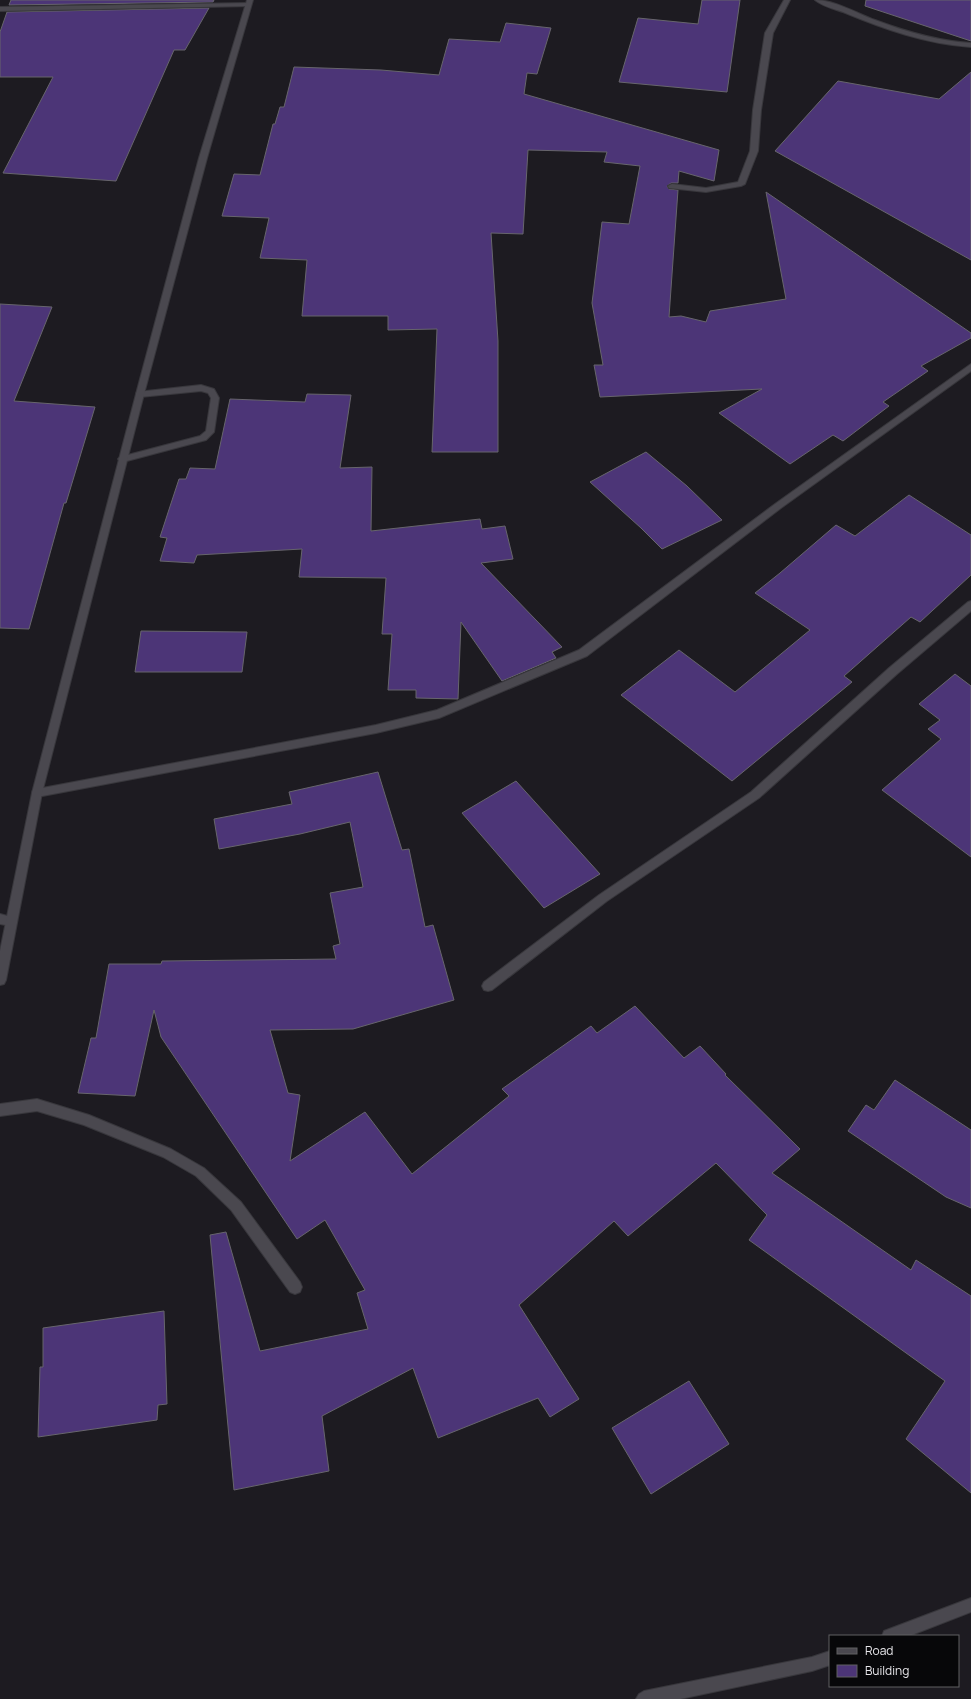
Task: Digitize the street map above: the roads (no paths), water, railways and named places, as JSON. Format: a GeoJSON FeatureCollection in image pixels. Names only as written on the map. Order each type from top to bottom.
{"type":"FeatureCollection","features":[{"type":"Feature","properties":{"kind":"street"},"geometry":{"type":"LineString","coordinates":[[672,186],[706,190],[741,184],[754,151],[757,110],[769,33],[787,0]]}},
{"type":"Feature","properties":{"kind":"street"},"geometry":{"type":"LineString","coordinates":[[818,0],[882,25],[922,37],[948,43],[971,45]]}},
{"type":"Feature","properties":{"kind":"street"},"geometry":{"type":"LineString","coordinates":[[0,9],[250,2],[203,158],[123,459],[37,793],[6,920],[0,980]]}},
{"type":"Feature","properties":{"kind":"street"},"geometry":{"type":"LineString","coordinates":[[37,793],[376,729],[439,714],[583,653],[778,506],[971,367]]}},
{"type":"Feature","properties":{"kind":"street"},"geometry":{"type":"LineString","coordinates":[[123,459],[203,438],[210,432],[215,398],[211,391],[201,388],[140,394]]}},
{"type":"Feature","properties":{"kind":"street"},"geometry":{"type":"LineString","coordinates":[[488,986],[603,898],[755,795],[893,671],[971,605]]}},
{"type":"Feature","properties":{"kind":"street"},"geometry":{"type":"LineString","coordinates":[[0,1110],[37,1105],[71,1115],[130,1136],[168,1153],[200,1172],[236,1206],[296,1287]]}},
{"type":"Feature","properties":{"kind":"street"},"geometry":{"type":"LineString","coordinates":[[892,1635],[971,1605]]}},
{"type":"Feature","properties":{"kind":"street"},"geometry":{"type":"LineString","coordinates":[[644,1699],[812,1664],[829,1658]]}}]}
